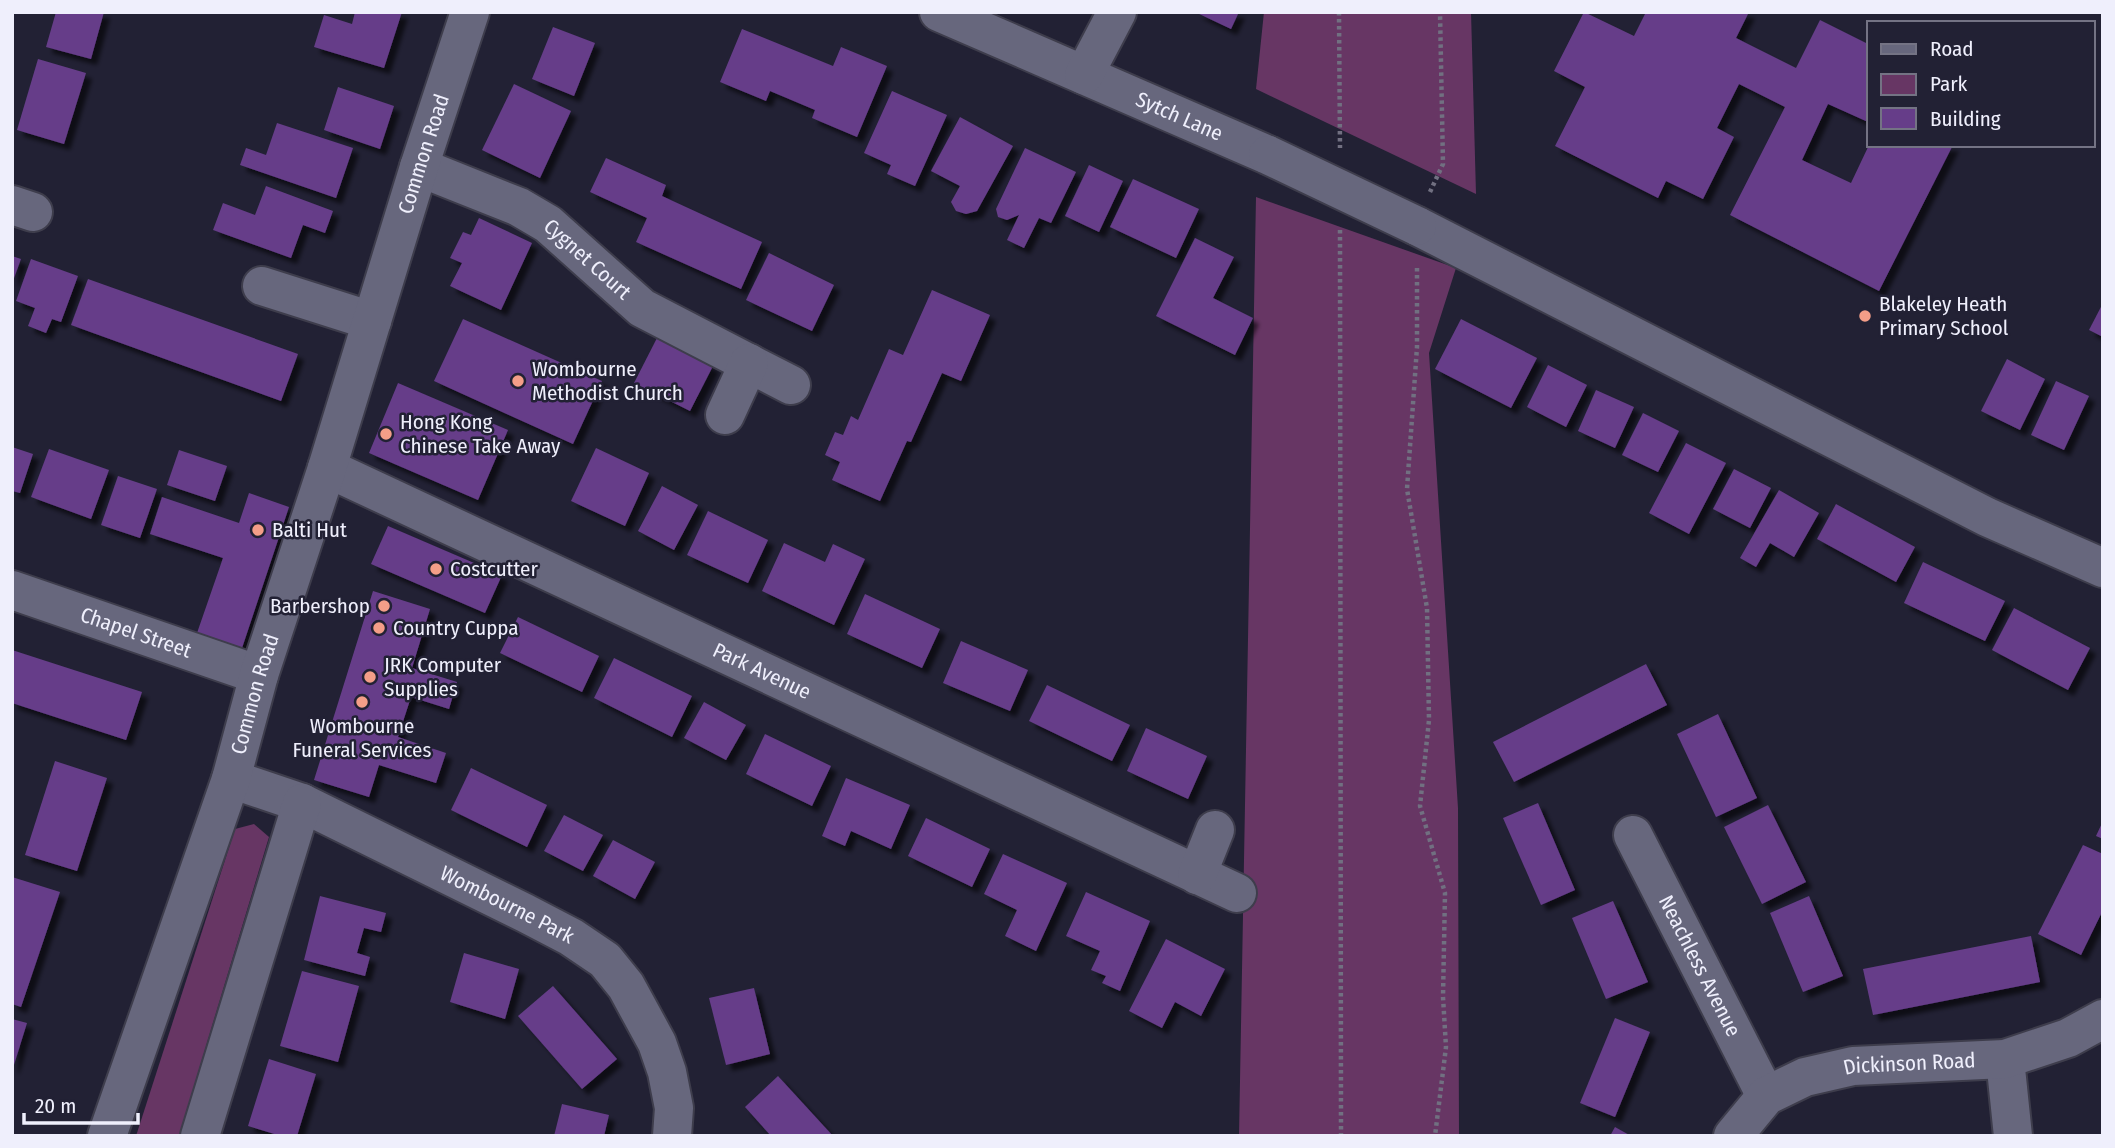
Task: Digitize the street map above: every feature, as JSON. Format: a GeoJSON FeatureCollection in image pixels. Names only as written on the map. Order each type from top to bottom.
{"type":"FeatureCollection","features":[{"type":"Feature","properties":{"kind":"street","name":"Common Road"},"geometry":{"type":"LineString","coordinates":[[107,1136],[231,779],[259,675],[470,12]]}},
{"type":"Feature","properties":{"kind":"street","name":"Sytch Lane"},"geometry":{"type":"LineString","coordinates":[[939,12],[1269,155],[1416,226],[1987,517],[2101,562]]}},
{"type":"Feature","properties":{"kind":"street"},"geometry":{"type":"LineString","coordinates":[[1084,75],[1117,12]]}},
{"type":"Feature","properties":{"kind":"street","name":"Cygnet Court"},"geometry":{"type":"LineString","coordinates":[[419,167],[519,207],[548,224],[642,308],[791,385]]}},
{"type":"Feature","properties":{"kind":"street"},"geometry":{"type":"LineString","coordinates":[[262,286],[372,321]]}},
{"type":"Feature","properties":{"kind":"street"},"geometry":{"type":"LineString","coordinates":[[725,415],[749,363]]}},
{"type":"Feature","properties":{"kind":"street","name":"Park Avenue"},"geometry":{"type":"LineString","coordinates":[[327,468],[1237,893]]}},
{"type":"Feature","properties":{"kind":"street","name":"Chapel Street"},"geometry":{"type":"LineString","coordinates":[[12,590],[259,675]]}},
{"type":"Feature","properties":{"kind":"street","name":"Wombourne Park"},"geometry":{"type":"LineString","coordinates":[[231,779],[302,803],[525,913],[570,937],[605,960],[626,986],[657,1043],[667,1072],[674,1108],[672,1136]]}},
{"type":"Feature","properties":{"kind":"street"},"geometry":{"type":"LineString","coordinates":[[200,1136],[302,803]]}},
{"type":"Feature","properties":{"kind":"street"},"geometry":{"type":"LineString","coordinates":[[1197,874],[1215,830]]}},
{"type":"Feature","properties":{"kind":"street","name":"Neachless Avenue"},"geometry":{"type":"LineString","coordinates":[[1633,835],[1766,1096]]}},
{"type":"Feature","properties":{"kind":"street","name":"Dickinson Road"},"geometry":{"type":"LineString","coordinates":[[1733,1136],[1766,1096],[1805,1077],[1853,1066],[2005,1059],[2068,1038],[2103,1019]]}},
{"type":"Feature","properties":{"kind":"street"},"geometry":{"type":"LineString","coordinates":[[2005,1059],[2013,1136]]}},
{"type":"Feature","properties":{"kind":"path"},"geometry":{"type":"LineString","coordinates":[[1339,12],[1340,149]]}},
{"type":"Feature","properties":{"kind":"path"},"geometry":{"type":"LineString","coordinates":[[1435,1136],[1446,1047],[1443,997],[1445,893],[1420,806],[1429,720],[1427,608],[1407,489],[1417,347],[1416,226],[1443,163],[1440,12]]}},
{"type":"Feature","properties":{"kind":"path"},"geometry":{"type":"LineString","coordinates":[[1340,218],[1341,1136]]}},
{"type":"Feature","properties":{"kind":"green space"},"geometry":{"type":"Polygon","coordinates":[[[1264,12],[1471,12],[1476,194],[1256,89],[1264,12]]]}},
{"type":"Feature","properties":{"kind":"green space"},"geometry":{"type":"Polygon","coordinates":[[[1256,197],[1456,268],[1429,353],[1458,808],[1459,1136],[1239,1136],[1256,197]]]}},
{"type":"Feature","properties":{"kind":"green space"},"geometry":{"type":"Polygon","coordinates":[[[254,824],[269,837],[179,1136],[136,1136],[235,829],[254,824]]]}},
{"type":"Feature","properties":{"kind":"building"},"geometry":{"type":"Polygon","coordinates":[[[56,12],[104,12],[91,59],[46,47],[56,12]]]}},
{"type":"Feature","properties":{"kind":"building"},"geometry":{"type":"Polygon","coordinates":[[[355,12],[402,12],[384,68],[314,47],[324,15],[352,24],[355,12]]]}},
{"type":"Feature","properties":{"kind":"building"},"geometry":{"type":"Polygon","coordinates":[[[1195,12],[1239,12],[1231,29],[1195,12]]]}},
{"type":"Feature","properties":{"kind":"building"},"geometry":{"type":"Polygon","coordinates":[[[1584,12],[1634,36],[1646,12],[1749,12],[1736,38],[1796,68],[1820,20],[1867,44],[1867,122],[1828,104],[1802,160],[1851,183],[1868,147],[1952,147],[1879,291],[1730,215],[1785,107],[1739,84],[1717,128],[1734,137],[1703,199],[1666,181],[1658,198],[1555,146],[1585,87],[1554,71],[1584,12]]]}},
{"type":"Feature","properties":{"kind":"building"},"geometry":{"type":"Polygon","coordinates":[[[553,27],[595,43],[574,96],[532,79],[553,27]]]}},
{"type":"Feature","properties":{"kind":"building"},"geometry":{"type":"Polygon","coordinates":[[[742,29],[833,66],[841,47],[887,66],[857,137],[812,118],[815,110],[770,91],[766,101],[720,82],[742,29]]]}},
{"type":"Feature","properties":{"kind":"building"},"geometry":{"type":"Polygon","coordinates":[[[38,59],[86,73],[64,144],[17,130],[38,59]]]}},
{"type":"Feature","properties":{"kind":"building"},"geometry":{"type":"Polygon","coordinates":[[[514,84],[571,111],[540,178],[482,150],[514,84]]]}},
{"type":"Feature","properties":{"kind":"building"},"geometry":{"type":"Polygon","coordinates":[[[338,87],[394,106],[380,149],[324,130],[338,87]]]}},
{"type":"Feature","properties":{"kind":"building"},"geometry":{"type":"Polygon","coordinates":[[[892,91],[947,115],[915,186],[887,174],[891,165],[864,153],[892,91]]]}},
{"type":"Feature","properties":{"kind":"building"},"geometry":{"type":"Polygon","coordinates":[[[960,117],[1013,146],[977,211],[966,214],[956,211],[951,202],[960,186],[931,171],[960,117]]]}},
{"type":"Feature","properties":{"kind":"building"},"geometry":{"type":"Polygon","coordinates":[[[277,123],[353,148],[336,198],[240,165],[246,148],[266,155],[277,123]]]}},
{"type":"Feature","properties":{"kind":"building"},"geometry":{"type":"Polygon","coordinates":[[[1025,148],[1076,172],[1051,223],[1039,218],[1024,248],[1007,240],[1019,215],[1007,220],[998,217],[996,209],[1025,148]]]}},
{"type":"Feature","properties":{"kind":"building"},"geometry":{"type":"Polygon","coordinates":[[[606,158],[666,185],[662,196],[762,242],[741,289],[636,242],[647,218],[590,192],[606,158]]]}},
{"type":"Feature","properties":{"kind":"building"},"geometry":{"type":"Polygon","coordinates":[[[1089,165],[1123,181],[1099,232],[1065,216],[1089,165]]]}},
{"type":"Feature","properties":{"kind":"building"},"geometry":{"type":"Polygon","coordinates":[[[1133,179],[1199,209],[1176,258],[1110,227],[1133,179]]]}},
{"type":"Feature","properties":{"kind":"building"},"geometry":{"type":"Polygon","coordinates":[[[266,186],[333,211],[325,233],[303,225],[291,258],[213,230],[223,203],[255,215],[266,186]]]}},
{"type":"Feature","properties":{"kind":"building"},"geometry":{"type":"Polygon","coordinates":[[[479,218],[532,243],[501,310],[450,286],[462,263],[450,258],[463,232],[471,235],[479,218]]]}},
{"type":"Feature","properties":{"kind":"building"},"geometry":{"type":"Polygon","coordinates":[[[1195,238],[1234,257],[1213,298],[1253,318],[1235,355],[1156,316],[1195,238]]]}},
{"type":"Feature","properties":{"kind":"building"},"geometry":{"type":"Polygon","coordinates":[[[769,253],[834,285],[812,331],[746,300],[769,253]]]}},
{"type":"Feature","properties":{"kind":"building"},"geometry":{"type":"Polygon","coordinates":[[[12,256],[21,259],[13,281],[12,281],[12,256]]]}},
{"type":"Feature","properties":{"kind":"building"},"geometry":{"type":"Polygon","coordinates":[[[31,259],[78,276],[61,322],[52,319],[46,333],[28,326],[35,308],[16,301],[31,259]]]}},
{"type":"Feature","properties":{"kind":"building"},"geometry":{"type":"Polygon","coordinates":[[[88,279],[298,354],[281,401],[71,325],[88,279]]]}},
{"type":"Feature","properties":{"kind":"building"},"geometry":{"type":"Polygon","coordinates":[[[932,290],[990,315],[961,381],[942,373],[911,442],[907,441],[880,501],[832,480],[840,462],[825,455],[835,432],[843,435],[851,416],[858,420],[889,349],[903,355],[932,290]]]}},
{"type":"Feature","properties":{"kind":"building"},"geometry":{"type":"Polygon","coordinates":[[[2103,303],[2103,337],[2089,330],[2103,303]]]}},
{"type":"Feature","properties":{"kind":"building","name":"Wombourne Methodist Church"},"geometry":{"type":"Polygon","coordinates":[[[463,319],[602,381],[573,444],[434,381],[463,319]]]}},
{"type":"Feature","properties":{"kind":"building"},"geometry":{"type":"Polygon","coordinates":[[[1461,319],[1537,358],[1511,408],[1435,369],[1461,319]]]}},
{"type":"Feature","properties":{"kind":"building"},"geometry":{"type":"Polygon","coordinates":[[[657,338],[713,366],[690,411],[634,383],[657,338]]]}},
{"type":"Feature","properties":{"kind":"building"},"geometry":{"type":"Polygon","coordinates":[[[2007,359],[2045,379],[2020,430],[1981,411],[2007,359]]]}},
{"type":"Feature","properties":{"kind":"building"},"geometry":{"type":"Polygon","coordinates":[[[1548,365],[1587,385],[1566,427],[1527,407],[1548,365]]]}},
{"type":"Feature","properties":{"kind":"building"},"geometry":{"type":"Polygon","coordinates":[[[2056,381],[2089,396],[2064,450],[2031,435],[2056,381]]]}},
{"type":"Feature","properties":{"kind":"building"},"geometry":{"type":"Polygon","coordinates":[[[398,383],[508,430],[478,500],[369,453],[398,383]]]}},
{"type":"Feature","properties":{"kind":"building"},"geometry":{"type":"Polygon","coordinates":[[[1596,390],[1634,407],[1615,448],[1578,431],[1596,390]]]}},
{"type":"Feature","properties":{"kind":"building"},"geometry":{"type":"Polygon","coordinates":[[[1643,413],[1679,431],[1658,472],[1622,455],[1643,413]]]}},
{"type":"Feature","properties":{"kind":"building"},"geometry":{"type":"Polygon","coordinates":[[[1686,443],[1726,463],[1689,534],[1649,513],[1686,443]]]}},
{"type":"Feature","properties":{"kind":"building"},"geometry":{"type":"Polygon","coordinates":[[[12,447],[33,454],[20,493],[12,491],[12,447]]]}},
{"type":"Feature","properties":{"kind":"building"},"geometry":{"type":"Polygon","coordinates":[[[596,448],[649,473],[625,526],[571,501],[596,448]]]}},
{"type":"Feature","properties":{"kind":"building"},"geometry":{"type":"Polygon","coordinates":[[[49,449],[109,470],[91,519],[31,497],[49,449]]]}},
{"type":"Feature","properties":{"kind":"building"},"geometry":{"type":"Polygon","coordinates":[[[179,450],[227,466],[215,501],[167,485],[179,450]]]}},
{"type":"Feature","properties":{"kind":"building"},"geometry":{"type":"Polygon","coordinates":[[[1734,469],[1771,488],[1750,528],[1713,509],[1734,469]]]}},
{"type":"Feature","properties":{"kind":"building"},"geometry":{"type":"Polygon","coordinates":[[[118,476],[157,489],[140,538],[101,525],[118,476]]]}},
{"type":"Feature","properties":{"kind":"building"},"geometry":{"type":"Polygon","coordinates":[[[662,486],[698,505],[674,550],[638,531],[662,486]]]}},
{"type":"Feature","properties":{"kind":"building"},"geometry":{"type":"Polygon","coordinates":[[[1779,490],[1819,513],[1794,557],[1770,543],[1756,567],[1740,558],[1779,490]]]}},
{"type":"Feature","properties":{"kind":"building"},"geometry":{"type":"Polygon","coordinates":[[[249,493],[289,507],[242,648],[197,633],[223,558],[150,534],[162,497],[239,523],[249,493]]]}},
{"type":"Feature","properties":{"kind":"building"},"geometry":{"type":"Polygon","coordinates":[[[1836,504],[1915,547],[1896,582],[1817,539],[1836,504]]]}},
{"type":"Feature","properties":{"kind":"building"},"geometry":{"type":"Polygon","coordinates":[[[708,511],[768,540],[748,583],[687,555],[708,511]]]}},
{"type":"Feature","properties":{"kind":"building","name":"Costcutter"},"geometry":{"type":"Polygon","coordinates":[[[388,526],[502,575],[485,613],[371,564],[388,526]]]}},
{"type":"Feature","properties":{"kind":"building"},"geometry":{"type":"Polygon","coordinates":[[[784,543],[825,562],[833,544],[865,559],[834,625],[762,591],[784,543]]]}},
{"type":"Feature","properties":{"kind":"building"},"geometry":{"type":"Polygon","coordinates":[[[1923,562],[2005,601],[1985,641],[1904,603],[1923,562]]]}},
{"type":"Feature","properties":{"kind":"building"},"geometry":{"type":"Polygon","coordinates":[[[373,591],[430,609],[412,668],[457,682],[449,709],[411,697],[398,737],[446,753],[436,783],[379,765],[369,797],[314,780],[373,591]]]}},
{"type":"Feature","properties":{"kind":"building"},"geometry":{"type":"Polygon","coordinates":[[[865,594],[940,629],[922,668],[847,634],[865,594]]]}},
{"type":"Feature","properties":{"kind":"building"},"geometry":{"type":"Polygon","coordinates":[[[2014,608],[2090,648],[2068,690],[1992,650],[2014,608]]]}},
{"type":"Feature","properties":{"kind":"building"},"geometry":{"type":"Polygon","coordinates":[[[518,617],[599,656],[582,692],[500,653],[518,617]]]}},
{"type":"Feature","properties":{"kind":"building"},"geometry":{"type":"Polygon","coordinates":[[[961,641],[1028,670],[1010,711],[943,683],[961,641]]]}},
{"type":"Feature","properties":{"kind":"building"},"geometry":{"type":"Polygon","coordinates":[[[12,650],[142,692],[126,740],[12,703],[12,650]]]}},
{"type":"Feature","properties":{"kind":"building"},"geometry":{"type":"Polygon","coordinates":[[[614,658],[692,696],[672,737],[594,698],[614,658]]]}},
{"type":"Feature","properties":{"kind":"building"},"geometry":{"type":"Polygon","coordinates":[[[1646,664],[1667,705],[1514,782],[1493,742],[1646,664]]]}},
{"type":"Feature","properties":{"kind":"building"},"geometry":{"type":"Polygon","coordinates":[[[1047,685],[1130,725],[1112,761],[1029,721],[1047,685]]]}},
{"type":"Feature","properties":{"kind":"building"},"geometry":{"type":"Polygon","coordinates":[[[704,702],[746,725],[726,760],[684,738],[704,702]]]}},
{"type":"Feature","properties":{"kind":"building"},"geometry":{"type":"Polygon","coordinates":[[[1718,714],[1757,798],[1716,817],[1677,734],[1718,714]]]}},
{"type":"Feature","properties":{"kind":"building"},"geometry":{"type":"Polygon","coordinates":[[[1146,728],[1207,756],[1188,799],[1127,771],[1146,728]]]}},
{"type":"Feature","properties":{"kind":"building"},"geometry":{"type":"Polygon","coordinates":[[[765,734],[831,766],[812,806],[746,774],[765,734]]]}},
{"type":"Feature","properties":{"kind":"building"},"geometry":{"type":"Polygon","coordinates":[[[55,761],[107,778],[77,871],[25,855],[55,761]]]}},
{"type":"Feature","properties":{"kind":"building"},"geometry":{"type":"Polygon","coordinates":[[[471,768],[547,805],[527,847],[451,810],[471,768]]]}},
{"type":"Feature","properties":{"kind":"building"},"geometry":{"type":"Polygon","coordinates":[[[846,778],[910,805],[891,849],[851,831],[845,846],[822,836],[846,778]]]}},
{"type":"Feature","properties":{"kind":"building"},"geometry":{"type":"Polygon","coordinates":[[[1538,803],[1575,890],[1541,905],[1503,818],[1538,803]]]}},
{"type":"Feature","properties":{"kind":"building"},"geometry":{"type":"Polygon","coordinates":[[[1768,805],[1806,882],[1762,904],[1724,827],[1768,805]]]}},
{"type":"Feature","properties":{"kind":"building"},"geometry":{"type":"Polygon","coordinates":[[[564,815],[603,835],[583,871],[544,851],[564,815]]]}},
{"type":"Feature","properties":{"kind":"building"},"geometry":{"type":"Polygon","coordinates":[[[926,818],[990,849],[972,887],[908,856],[926,818]]]}},
{"type":"Feature","properties":{"kind":"building"},"geometry":{"type":"Polygon","coordinates":[[[2103,821],[2103,839],[2096,836],[2103,821]]]}},
{"type":"Feature","properties":{"kind":"building"},"geometry":{"type":"Polygon","coordinates":[[[613,840],[655,862],[635,899],[593,876],[613,840]]]}},
{"type":"Feature","properties":{"kind":"building"},"geometry":{"type":"Polygon","coordinates":[[[2083,845],[2103,854],[2103,910],[2081,955],[2038,934],[2083,845]]]}},
{"type":"Feature","properties":{"kind":"building"},"geometry":{"type":"Polygon","coordinates":[[[1003,854],[1067,883],[1036,951],[1005,936],[1017,910],[984,894],[1003,854]]]}},
{"type":"Feature","properties":{"kind":"building"},"geometry":{"type":"Polygon","coordinates":[[[12,877],[60,892],[21,1007],[12,1004],[12,877]]]}},
{"type":"Feature","properties":{"kind":"building"},"geometry":{"type":"Polygon","coordinates":[[[1086,892],[1150,921],[1120,991],[1102,983],[1106,976],[1091,970],[1100,951],[1066,936],[1086,892]]]}},
{"type":"Feature","properties":{"kind":"building"},"geometry":{"type":"Polygon","coordinates":[[[320,896],[386,913],[381,932],[364,928],[357,953],[370,957],[365,976],[304,960],[320,896]]]}},
{"type":"Feature","properties":{"kind":"building"},"geometry":{"type":"Polygon","coordinates":[[[1809,896],[1843,976],[1803,992],[1770,913],[1809,896]]]}},
{"type":"Feature","properties":{"kind":"building"},"geometry":{"type":"Polygon","coordinates":[[[1613,901],[1648,982],[1606,999],[1572,918],[1613,901]]]}},
{"type":"Feature","properties":{"kind":"building"},"geometry":{"type":"Polygon","coordinates":[[[2031,936],[2040,982],[1873,1015],[1863,969],[2031,936]]]}},
{"type":"Feature","properties":{"kind":"building"},"geometry":{"type":"Polygon","coordinates":[[[1166,939],[1225,969],[1201,1016],[1175,1002],[1162,1028],[1129,1011],[1166,939]]]}},
{"type":"Feature","properties":{"kind":"building"},"geometry":{"type":"Polygon","coordinates":[[[464,953],[519,969],[505,1019],[450,1002],[464,953]]]}},
{"type":"Feature","properties":{"kind":"building"},"geometry":{"type":"Polygon","coordinates":[[[302,971],[359,986],[338,1062],[280,1046],[302,971]]]}},
{"type":"Feature","properties":{"kind":"building"},"geometry":{"type":"Polygon","coordinates":[[[553,986],[617,1059],[582,1089],[518,1016],[553,986]]]}},
{"type":"Feature","properties":{"kind":"building"},"geometry":{"type":"Polygon","coordinates":[[[754,988],[770,1054],[726,1065],[709,998],[754,988]]]}},
{"type":"Feature","properties":{"kind":"building"},"geometry":{"type":"Polygon","coordinates":[[[1615,1018],[1650,1032],[1615,1117],[1580,1103],[1615,1018]]]}},
{"type":"Feature","properties":{"kind":"building"},"geometry":{"type":"Polygon","coordinates":[[[12,1019],[27,1023],[13,1068],[12,1068],[12,1019]]]}},
{"type":"Feature","properties":{"kind":"building"},"geometry":{"type":"Polygon","coordinates":[[[269,1059],[316,1074],[297,1136],[281,1136],[248,1126],[269,1059]]]}},
{"type":"Feature","properties":{"kind":"building"},"geometry":{"type":"Polygon","coordinates":[[[778,1076],[833,1136],[771,1136],[745,1107],[778,1076]]]}},
{"type":"Feature","properties":{"kind":"building"},"geometry":{"type":"Polygon","coordinates":[[[562,1104],[609,1115],[604,1136],[554,1136],[562,1104]]]}},
{"type":"Feature","properties":{"kind":"building"},"geometry":{"type":"Polygon","coordinates":[[[1615,1127],[1631,1136],[1610,1136],[1615,1127]]]}},
{"type":"Feature","properties":{"kind":"place","name":"Blakeley Heath Primary School"},"geometry":{"type":"Point","coordinates":[1865,316]}},
{"type":"Feature","properties":{"kind":"place","name":"Wombourne Methodist Church"},"geometry":{"type":"Point","coordinates":[518,381]}},
{"type":"Feature","properties":{"kind":"place","name":"Hong Kong Chinese Take Away"},"geometry":{"type":"Point","coordinates":[386,434]}},
{"type":"Feature","properties":{"kind":"place","name":"Balti Hut"},"geometry":{"type":"Point","coordinates":[258,530]}},
{"type":"Feature","properties":{"kind":"place","name":"Costcutter"},"geometry":{"type":"Point","coordinates":[436,569]}},
{"type":"Feature","properties":{"kind":"place","name":"Barbershop"},"geometry":{"type":"Point","coordinates":[384,606]}},
{"type":"Feature","properties":{"kind":"place","name":"Country Cuppa"},"geometry":{"type":"Point","coordinates":[379,628]}},
{"type":"Feature","properties":{"kind":"place","name":"JRK Computer Supplies"},"geometry":{"type":"Point","coordinates":[370,677]}},
{"type":"Feature","properties":{"kind":"place","name":"Wombourne Funeral Services"},"geometry":{"type":"Point","coordinates":[362,702]}}]}
